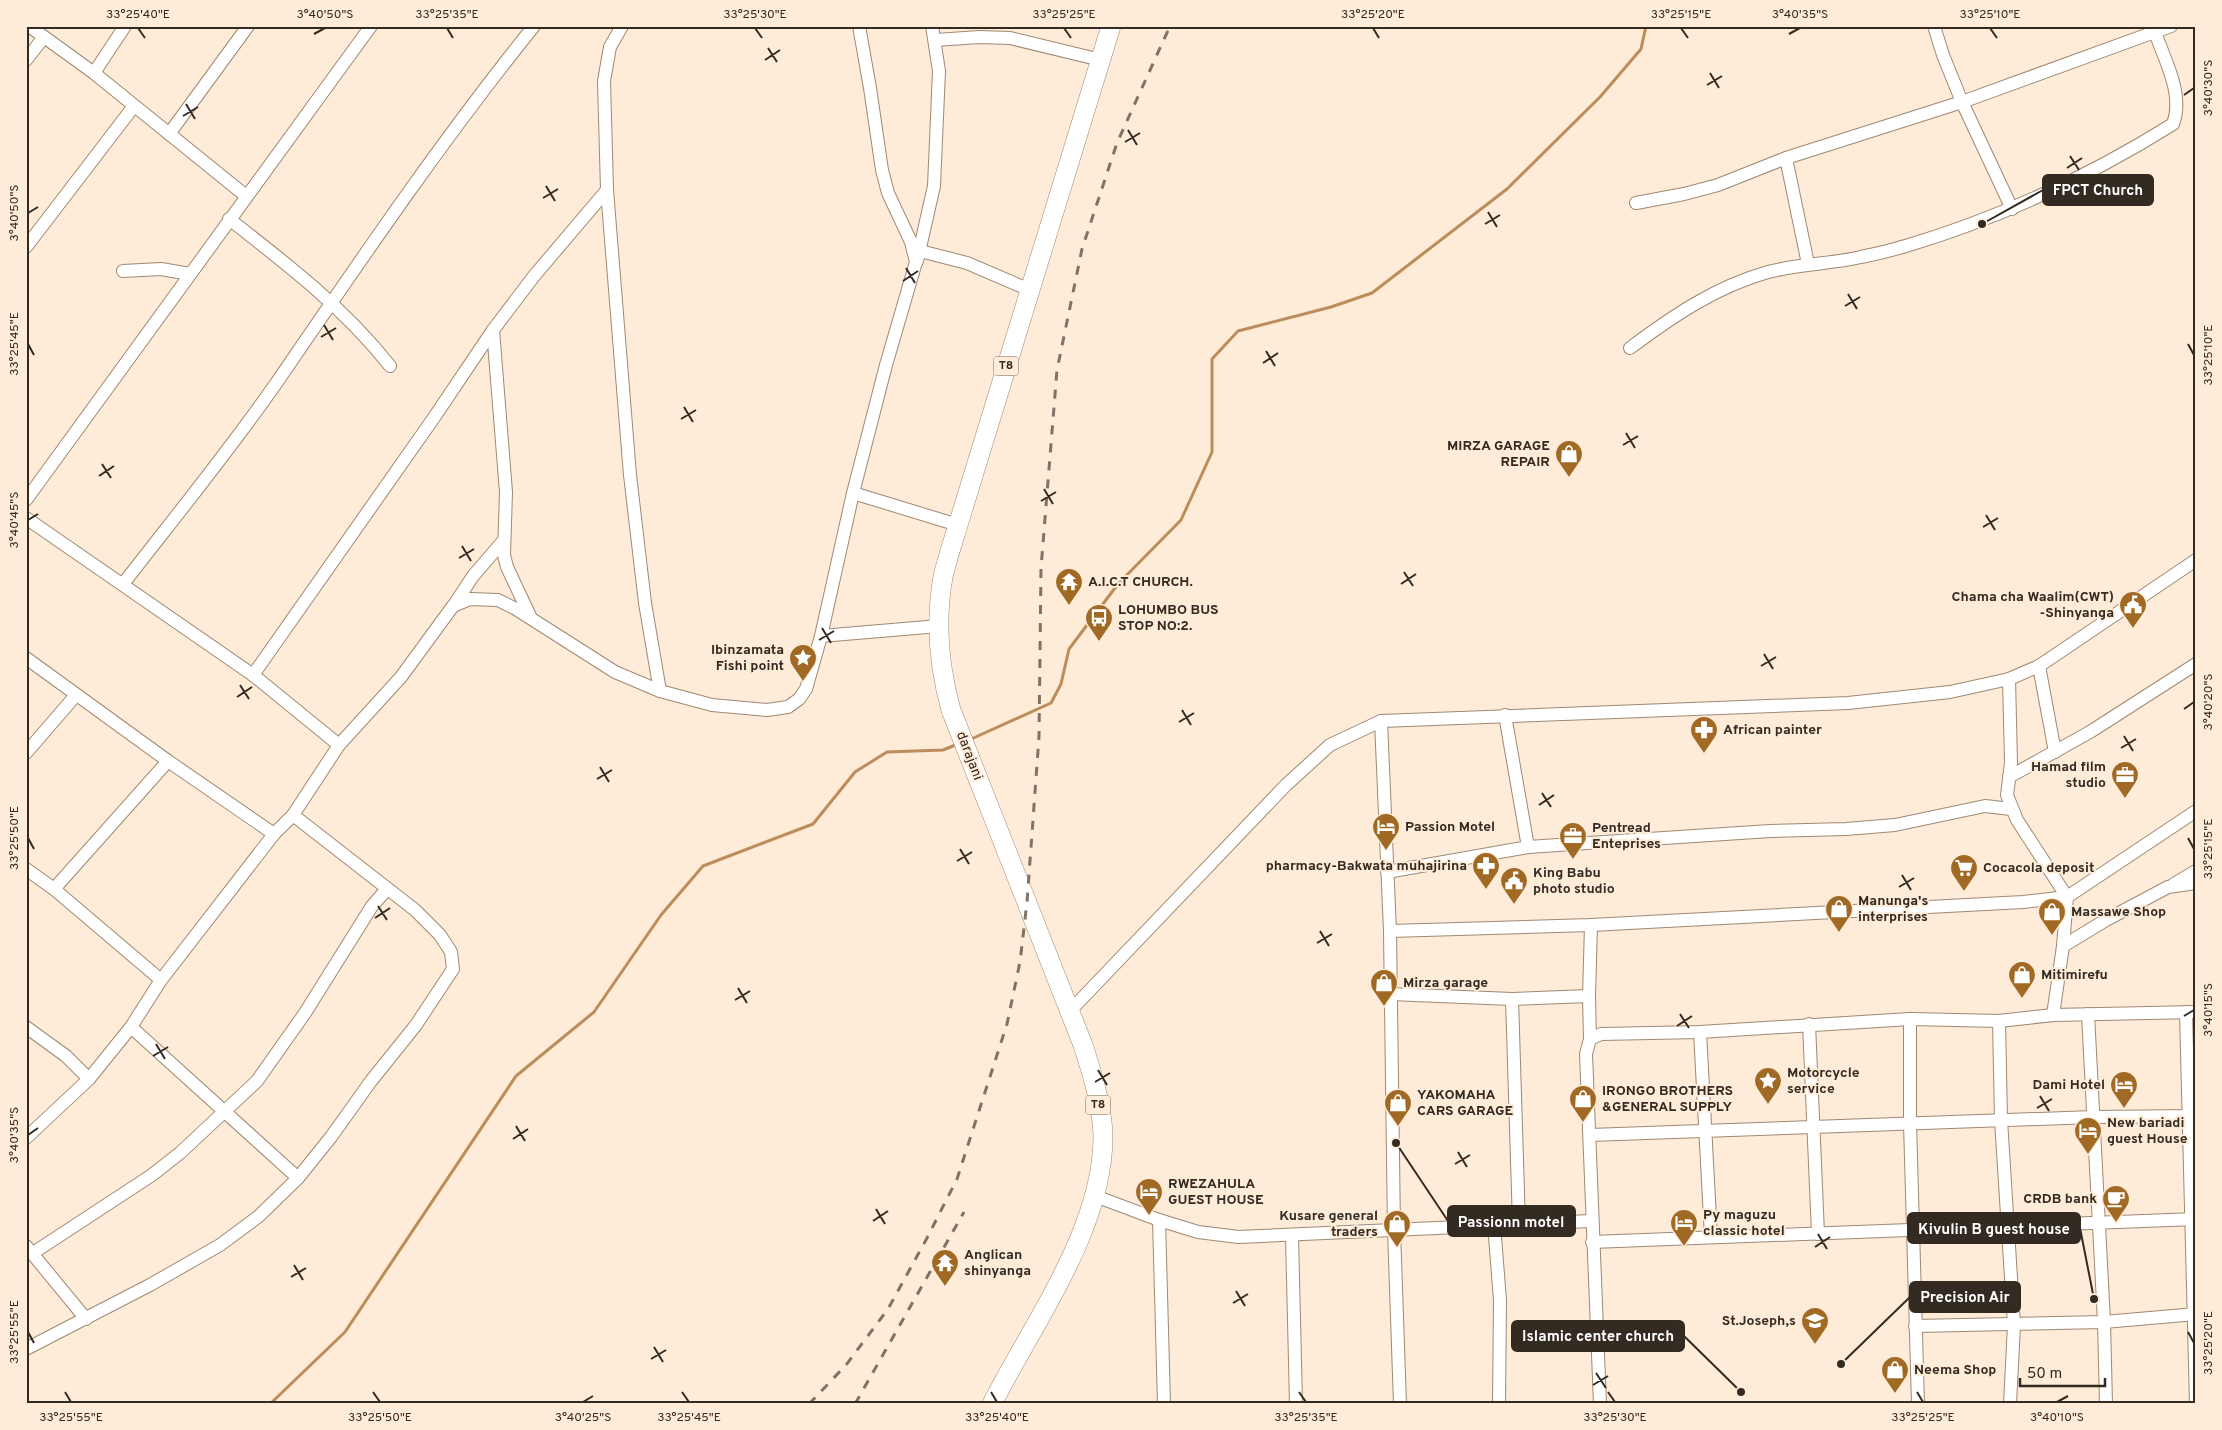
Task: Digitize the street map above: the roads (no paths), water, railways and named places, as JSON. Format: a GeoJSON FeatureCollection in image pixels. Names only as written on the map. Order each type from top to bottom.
{"type":"FeatureCollection","features":[{"type":"Feature","properties":{"kind":"highway","name":"T8"},"geometry":{"type":"LineString","coordinates":[[939,626],[943,577],[958,524],[1111,26]]}},
{"type":"Feature","properties":{"kind":"highway","name":"darajani"},"geometry":{"type":"LineString","coordinates":[[939,626],[940,662],[951,710],[1070,1011]]}},
{"type":"Feature","properties":{"kind":"highway","name":"T8"},"geometry":{"type":"LineString","coordinates":[[992,1404],[1075,1250],[1095,1196],[1103,1134],[1090,1067],[1070,1011]]}},
{"type":"Feature","properties":{"kind":"street"},"geometry":{"type":"LineString","coordinates":[[29,26],[94,73],[246,196]]}},
{"type":"Feature","properties":{"kind":"street"},"geometry":{"type":"LineString","coordinates":[[94,73],[125,26]]}},
{"type":"Feature","properties":{"kind":"street"},"geometry":{"type":"LineString","coordinates":[[169,134],[248,26]]}},
{"type":"Feature","properties":{"kind":"street"},"geometry":{"type":"LineString","coordinates":[[26,500],[371,26]]}},
{"type":"Feature","properties":{"kind":"street"},"geometry":{"type":"LineString","coordinates":[[123,584],[254,414],[330,302],[491,80],[534,26]]}},
{"type":"Feature","properties":{"kind":"street"},"geometry":{"type":"LineString","coordinates":[[622,26],[610,47],[604,81],[606,190],[630,475],[645,603],[660,692]]}},
{"type":"Feature","properties":{"kind":"street"},"geometry":{"type":"LineString","coordinates":[[859,26],[882,170],[888,193],[918,256]]}},
{"type":"Feature","properties":{"kind":"street"},"geometry":{"type":"LineString","coordinates":[[453,606],[470,599],[498,600],[530,616],[615,672],[660,692],[712,705],[767,710],[788,707],[798,699],[806,689],[821,636],[853,493],[886,366],[918,256],[934,186],[940,71],[932,26]]}},
{"type":"Feature","properties":{"kind":"street"},"geometry":{"type":"LineString","coordinates":[[1934,26],[1943,55],[1962,102],[2012,209]]}},
{"type":"Feature","properties":{"kind":"street"},"geometry":{"type":"LineString","coordinates":[[1636,202],[1684,194],[1718,185],[1786,158],[1962,102],[2154,30],[2171,26]]}},
{"type":"Feature","properties":{"kind":"street"},"geometry":{"type":"LineString","coordinates":[[1630,348],[1674,315],[1702,298],[1738,282],[1808,264],[1861,258],[1907,246],[2012,209],[2088,173],[2172,124],[2176,109],[2174,86],[2154,30]]}},
{"type":"Feature","properties":{"kind":"street"},"geometry":{"type":"LineString","coordinates":[[26,60],[44,37]]}},
{"type":"Feature","properties":{"kind":"street"},"geometry":{"type":"LineString","coordinates":[[936,40],[979,37],[1010,38],[1101,60]]}},
{"type":"Feature","properties":{"kind":"street"},"geometry":{"type":"LineString","coordinates":[[26,247],[134,106]]}},
{"type":"Feature","properties":{"kind":"street"},"geometry":{"type":"LineString","coordinates":[[1786,158],[1808,264]]}},
{"type":"Feature","properties":{"kind":"street"},"geometry":{"type":"LineString","coordinates":[[253,675],[493,330],[534,276],[606,190]]}},
{"type":"Feature","properties":{"kind":"street"},"geometry":{"type":"LineString","coordinates":[[229,219],[281,259],[330,302],[366,335],[390,366]]}},
{"type":"Feature","properties":{"kind":"street"},"geometry":{"type":"LineString","coordinates":[[918,256],[967,263],[1030,290]]}},
{"type":"Feature","properties":{"kind":"street"},"geometry":{"type":"LineString","coordinates":[[123,271],[161,269],[190,274]]}},
{"type":"Feature","properties":{"kind":"street"},"geometry":{"type":"LineString","coordinates":[[493,330],[506,492],[504,540],[507,567],[530,616]]}},
{"type":"Feature","properties":{"kind":"street"},"geometry":{"type":"LineString","coordinates":[[853,493],[958,524]]}},
{"type":"Feature","properties":{"kind":"street"},"geometry":{"type":"LineString","coordinates":[[26,518],[253,675],[339,745]]}},
{"type":"Feature","properties":{"kind":"street"},"geometry":{"type":"LineString","coordinates":[[26,1138],[90,1079],[131,1028],[161,980],[274,834],[293,816],[339,745],[401,677],[473,576],[504,540]]}},
{"type":"Feature","properties":{"kind":"street"},"geometry":{"type":"LineString","coordinates":[[1070,1011],[1286,784],[1330,745],[1381,722],[1505,715],[1848,703],[1950,692],[2009,679],[2039,666],[2196,560]]}},
{"type":"Feature","properties":{"kind":"street"},"geometry":{"type":"LineString","coordinates":[[821,636],[939,626]]}},
{"type":"Feature","properties":{"kind":"street"},"geometry":{"type":"LineString","coordinates":[[26,658],[76,696],[274,834]]}},
{"type":"Feature","properties":{"kind":"street"},"geometry":{"type":"LineString","coordinates":[[2009,777],[2055,752],[2196,664]]}},
{"type":"Feature","properties":{"kind":"street"},"geometry":{"type":"LineString","coordinates":[[2039,666],[2055,752]]}},
{"type":"Feature","properties":{"kind":"street"},"geometry":{"type":"LineString","coordinates":[[2009,679],[2009,777],[2007,795],[2011,809],[2067,897],[2063,946],[2053,1015]]}},
{"type":"Feature","properties":{"kind":"street"},"geometry":{"type":"LineString","coordinates":[[26,753],[76,696]]}},
{"type":"Feature","properties":{"kind":"street"},"geometry":{"type":"LineString","coordinates":[[1505,715],[1528,847]]}},
{"type":"Feature","properties":{"kind":"street"},"geometry":{"type":"LineString","coordinates":[[1381,722],[1390,930],[1394,1230],[1400,1404]]}},
{"type":"Feature","properties":{"kind":"street"},"geometry":{"type":"LineString","coordinates":[[54,889],[168,761]]}},
{"type":"Feature","properties":{"kind":"street"},"geometry":{"type":"LineString","coordinates":[[1387,872],[1528,847],[1770,831],[1846,829],[1904,823],[1985,806],[2011,809]]}},
{"type":"Feature","properties":{"kind":"street"},"geometry":{"type":"LineString","coordinates":[[1390,930],[1591,925],[2023,902],[2067,897],[2196,811]]}},
{"type":"Feature","properties":{"kind":"street"},"geometry":{"type":"LineString","coordinates":[[26,1349],[86,1319],[220,1245],[259,1216],[298,1178],[416,1025],[453,969],[451,952],[440,935],[415,910],[293,816]]}},
{"type":"Feature","properties":{"kind":"street"},"geometry":{"type":"LineString","coordinates":[[26,869],[54,889],[161,980]]}},
{"type":"Feature","properties":{"kind":"street"},"geometry":{"type":"LineString","coordinates":[[2063,946],[2106,920],[2196,871]]}},
{"type":"Feature","properties":{"kind":"street"},"geometry":{"type":"LineString","coordinates":[[2168,887],[2196,883]]}},
{"type":"Feature","properties":{"kind":"street"},"geometry":{"type":"LineString","coordinates":[[86,1319],[30,1249],[152,1175],[180,1153],[257,1081],[280,1050],[372,906],[387,889]]}},
{"type":"Feature","properties":{"kind":"street"},"geometry":{"type":"LineString","coordinates":[[1591,925],[1590,1039],[1586,1054],[1590,1136],[1591,1221],[1600,1404]]}},
{"type":"Feature","properties":{"kind":"street"},"geometry":{"type":"LineString","coordinates":[[1390,994],[1512,999],[1589,996]]}},
{"type":"Feature","properties":{"kind":"street"},"geometry":{"type":"LineString","coordinates":[[1512,999],[1519,1224]]}},
{"type":"Feature","properties":{"kind":"street"},"geometry":{"type":"LineString","coordinates":[[1590,1039],[1601,1034],[1700,1032],[1910,1019],[1999,1021],[2053,1015],[2191,1012],[2196,1404]]}},
{"type":"Feature","properties":{"kind":"street"},"geometry":{"type":"LineString","coordinates":[[2088,1014],[2104,1322],[2106,1404]]}},
{"type":"Feature","properties":{"kind":"street"},"geometry":{"type":"LineString","coordinates":[[1910,1019],[1912,1230],[1918,1404]]}},
{"type":"Feature","properties":{"kind":"street"},"geometry":{"type":"LineString","coordinates":[[1999,1021],[2001,1120],[2014,1325],[2010,1404]]}},
{"type":"Feature","properties":{"kind":"street"},"geometry":{"type":"LineString","coordinates":[[1809,1024],[1818,1234]]}},
{"type":"Feature","properties":{"kind":"street"},"geometry":{"type":"LineString","coordinates":[[26,1027],[66,1056],[90,1079]]}},
{"type":"Feature","properties":{"kind":"street"},"geometry":{"type":"LineString","coordinates":[[131,1028],[298,1178]]}},
{"type":"Feature","properties":{"kind":"street"},"geometry":{"type":"LineString","coordinates":[[1700,1032],[1707,1132],[1711,1237]]}},
{"type":"Feature","properties":{"kind":"street"},"geometry":{"type":"LineString","coordinates":[[1590,1136],[1814,1129],[2001,1120],[2193,1116]]}},
{"type":"Feature","properties":{"kind":"street"},"geometry":{"type":"LineString","coordinates":[[1095,1196],[1159,1220],[1198,1232],[1239,1237],[1591,1221]]}},
{"type":"Feature","properties":{"kind":"street"},"geometry":{"type":"LineString","coordinates":[[1592,1242],[2193,1219]]}},
{"type":"Feature","properties":{"kind":"street"},"geometry":{"type":"LineString","coordinates":[[1159,1220],[1164,1404]]}},
{"type":"Feature","properties":{"kind":"street"},"geometry":{"type":"LineString","coordinates":[[1494,1224],[1500,1300],[1499,1404]]}},
{"type":"Feature","properties":{"kind":"street"},"geometry":{"type":"LineString","coordinates":[[1292,1236],[1296,1404]]}},
{"type":"Feature","properties":{"kind":"street"},"geometry":{"type":"LineString","coordinates":[[1915,1326],[2104,1322],[2194,1314]]}},
{"type":"Feature","properties":{"kind":"waterway"},"geometry":{"type":"LineString","coordinates":[[969,740],[1051,703],[1061,684],[1069,649],[1118,584],[1181,520],[1212,452],[1212,359],[1238,331],[1331,307],[1372,293],[1507,189],[1600,97],[1641,49],[1646,26]]}},
{"type":"Feature","properties":{"kind":"waterway"},"geometry":{"type":"LineString","coordinates":[[270,1404],[345,1332],[516,1076],[594,1012],[661,915],[703,866],[813,824],[855,772],[887,752],[943,750],[958,744]]}},
{"type":"Feature","properties":{"kind":"railway"},"geometry":{"type":"LineString","coordinates":[[809,1404],[846,1365],[888,1309],[927,1238],[957,1179],[1007,1024],[1020,962],[1027,902],[1039,737],[1041,568],[1057,370],[1082,249],[1117,143],[1170,26]]}},
{"type":"Feature","properties":{"kind":"railway"},"geometry":{"type":"LineString","coordinates":[[855,1404],[964,1212]]}},
{"type":"Feature","properties":{"kind":"place","name":"FPCT Church"},"geometry":{"type":"Point","coordinates":[1982,224]}},
{"type":"Feature","properties":{"kind":"place","name":"MIRZA GARAGE REPAIR"},"geometry":{"type":"Point","coordinates":[1569,478]}},
{"type":"Feature","properties":{"kind":"place","name":"A.I.C.T CHURCH."},"geometry":{"type":"Point","coordinates":[1069,606]}},
{"type":"Feature","properties":{"kind":"place","name":"Chama cha Waalim(CWT) -Shinyanga"},"geometry":{"type":"Point","coordinates":[2133,629]}},
{"type":"Feature","properties":{"kind":"place","name":"LOHUMBO BUS STOP NO:2."},"geometry":{"type":"Point","coordinates":[1099,642]}},
{"type":"Feature","properties":{"kind":"place","name":"Ibinzamata Fishi point"},"geometry":{"type":"Point","coordinates":[803,682]}},
{"type":"Feature","properties":{"kind":"place","name":"African painter"},"geometry":{"type":"Point","coordinates":[1704,754]}},
{"type":"Feature","properties":{"kind":"place","name":"Hamad film studio"},"geometry":{"type":"Point","coordinates":[2125,799]}},
{"type":"Feature","properties":{"kind":"place","name":"Passion Motel"},"geometry":{"type":"Point","coordinates":[1386,851]}},
{"type":"Feature","properties":{"kind":"place","name":"Pentread Enteprises"},"geometry":{"type":"Point","coordinates":[1573,860]}},
{"type":"Feature","properties":{"kind":"place","name":"pharmacy-Bakwata muhajirina"},"geometry":{"type":"Point","coordinates":[1486,890]}},
{"type":"Feature","properties":{"kind":"place","name":"Cocacola deposit"},"geometry":{"type":"Point","coordinates":[1964,892]}},
{"type":"Feature","properties":{"kind":"place","name":"King Babu photo studio"},"geometry":{"type":"Point","coordinates":[1514,905]}},
{"type":"Feature","properties":{"kind":"place","name":"Manunga's interprises"},"geometry":{"type":"Point","coordinates":[1839,933]}},
{"type":"Feature","properties":{"kind":"place","name":"Massawe Shop"},"geometry":{"type":"Point","coordinates":[2052,936]}},
{"type":"Feature","properties":{"kind":"place","name":"Mitimirefu"},"geometry":{"type":"Point","coordinates":[2022,999]}},
{"type":"Feature","properties":{"kind":"place","name":"Mirza garage"},"geometry":{"type":"Point","coordinates":[1384,1007]}},
{"type":"Feature","properties":{"kind":"place","name":"Motorcycle service"},"geometry":{"type":"Point","coordinates":[1768,1105]}},
{"type":"Feature","properties":{"kind":"place","name":"Dami Hotel"},"geometry":{"type":"Point","coordinates":[2124,1109]}},
{"type":"Feature","properties":{"kind":"place","name":"IRONGO BROTHERS &GENERAL SUPPLY"},"geometry":{"type":"Point","coordinates":[1583,1123]}},
{"type":"Feature","properties":{"kind":"place","name":"YAKOMAHA CARS GARAGE"},"geometry":{"type":"Point","coordinates":[1398,1127]}},
{"type":"Feature","properties":{"kind":"place","name":"Passionn motel"},"geometry":{"type":"Point","coordinates":[1396,1143]}},
{"type":"Feature","properties":{"kind":"place","name":"New bariadi guest House"},"geometry":{"type":"Point","coordinates":[2088,1155]}},
{"type":"Feature","properties":{"kind":"place","name":"RWEZAHULA GUEST HOUSE"},"geometry":{"type":"Point","coordinates":[1149,1216]}},
{"type":"Feature","properties":{"kind":"place","name":"CRDB bank"},"geometry":{"type":"Point","coordinates":[2116,1223]}},
{"type":"Feature","properties":{"kind":"place","name":"Py maguzu classic hotel"},"geometry":{"type":"Point","coordinates":[1684,1247]}},
{"type":"Feature","properties":{"kind":"place","name":"Kusare general traders"},"geometry":{"type":"Point","coordinates":[1397,1248]}},
{"type":"Feature","properties":{"kind":"place","name":"Anglican shinyanga"},"geometry":{"type":"Point","coordinates":[945,1287]}},
{"type":"Feature","properties":{"kind":"place","name":"Kivulin B guest house"},"geometry":{"type":"Point","coordinates":[2094,1299]}},
{"type":"Feature","properties":{"kind":"place","name":"St.Joseph,s"},"geometry":{"type":"Point","coordinates":[1815,1345]}},
{"type":"Feature","properties":{"kind":"place","name":"Precision Air"},"geometry":{"type":"Point","coordinates":[1841,1364]}},
{"type":"Feature","properties":{"kind":"place","name":"Islamic center church"},"geometry":{"type":"Point","coordinates":[1741,1392]}},
{"type":"Feature","properties":{"kind":"place","name":"Neema Shop"},"geometry":{"type":"Point","coordinates":[1895,1394]}}]}
